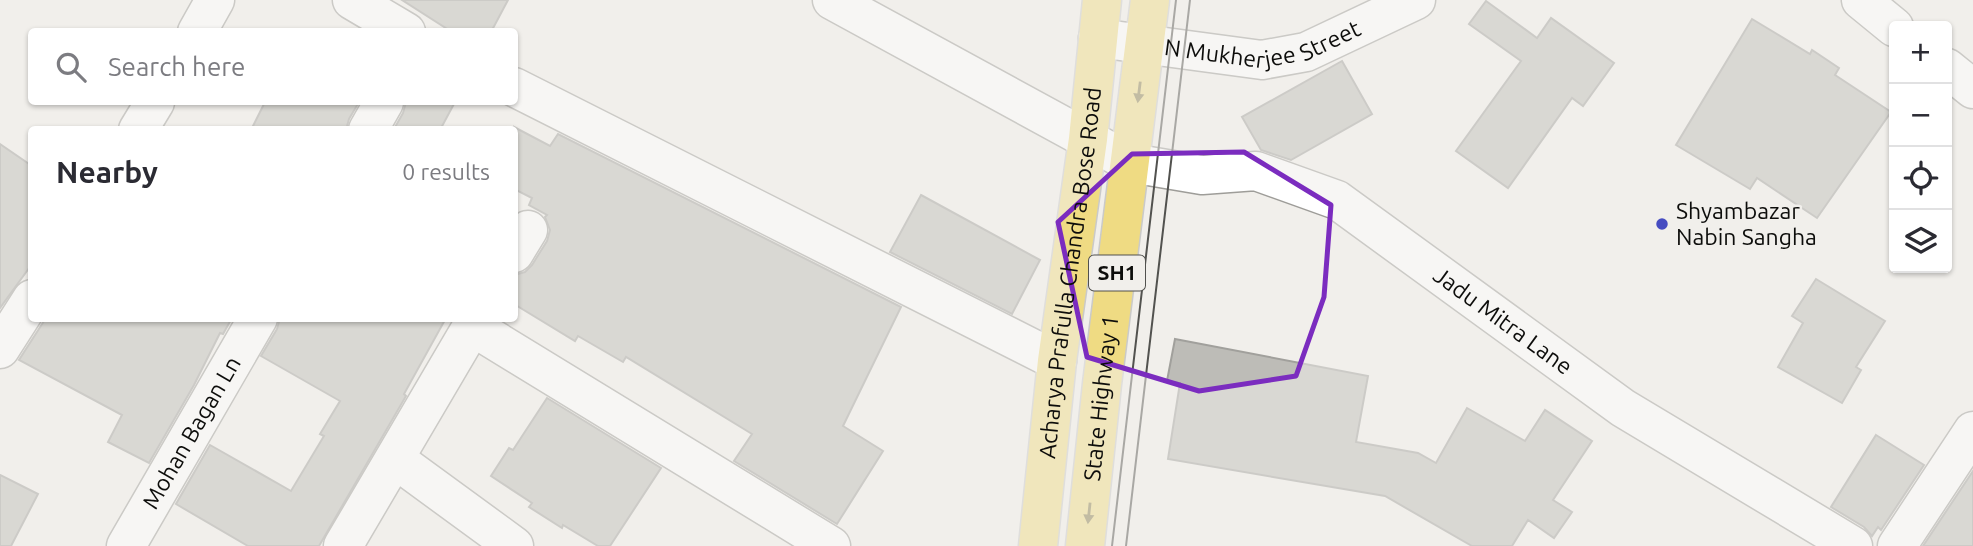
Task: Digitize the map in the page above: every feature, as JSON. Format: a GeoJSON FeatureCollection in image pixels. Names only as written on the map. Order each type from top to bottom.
{"type":"FeatureCollection","features":[{"type":"Feature","properties":{"kind":"main road","name":"Acharya Prafulla Chandra Bose Road"},"geometry":{"type":"LineString","coordinates":[[1038,546],[1057,361],[1088,139],[1102,0]]}},
{"type":"Feature","properties":{"kind":"main road","name":"State Highway 1"},"geometry":{"type":"LineString","coordinates":[[1085,546],[1102,384],[1150,0]]}},
{"type":"Feature","properties":{"kind":"street"},"geometry":{"type":"LineString","coordinates":[[199,28],[215,0]]}},
{"type":"Feature","properties":{"kind":"street"},"geometry":{"type":"LineString","coordinates":[[352,0],[399,28]]}},
{"type":"Feature","properties":{"kind":"street","name":"Jadu Mitra Lane"},"geometry":{"type":"LineString","coordinates":[[832,0],[1131,163],[1202,176],[1256,171],[1338,200],[1623,408],[1853,546]]}},
{"type":"Feature","properties":{"kind":"street","name":"N Mukherjee Street"},"geometry":{"type":"LineString","coordinates":[[1098,38],[1262,60],[1306,52],[1416,0]]}},
{"type":"Feature","properties":{"kind":"street"},"geometry":{"type":"LineString","coordinates":[[1861,0],[1889,23]]}},
{"type":"Feature","properties":{"kind":"street"},"geometry":{"type":"LineString","coordinates":[[1952,72],[1973,89]]}},
{"type":"Feature","properties":{"kind":"street"},"geometry":{"type":"LineString","coordinates":[[518,89],[1057,361]]}},
{"type":"Feature","properties":{"kind":"street"},"geometry":{"type":"LineString","coordinates":[[140,126],[153,105]]}},
{"type":"Feature","properties":{"kind":"street"},"geometry":{"type":"LineString","coordinates":[[370,126],[382,105]]}},
{"type":"Feature","properties":{"kind":"street"},"geometry":{"type":"LineString","coordinates":[[0,349],[28,305]]}},
{"type":"Feature","properties":{"kind":"street","name":"Mohan Bagan Ln"},"geometry":{"type":"LineString","coordinates":[[126,546],[256,322]]}},
{"type":"Feature","properties":{"kind":"street"},"geometry":{"type":"LineString","coordinates":[[343,546],[475,323],[831,546]]}},
{"type":"Feature","properties":{"kind":"street"},"geometry":{"type":"LineString","coordinates":[[1897,546],[1973,431]]}},
{"type":"Feature","properties":{"kind":"street"},"geometry":{"type":"LineString","coordinates":[[395,459],[514,546]]}},
{"type":"Feature","properties":{"kind":"highlighted area"},"geometry":{"type":"Polygon","coordinates":[[[1244,152],[1331,205],[1324,297],[1296,376],[1199,391],[1087,357],[1058,222],[1132,154],[1244,152]]]}},
{"type":"Feature","properties":{"kind":"building"},"geometry":{"type":"Polygon","coordinates":[[[402,0],[508,0],[493,28],[446,28],[402,0]]]}},
{"type":"Feature","properties":{"kind":"building"},"geometry":{"type":"Polygon","coordinates":[[[1486,1],[1537,38],[1551,18],[1614,63],[1583,106],[1572,98],[1508,188],[1456,151],[1521,61],[1469,24],[1486,1]]]}},
{"type":"Feature","properties":{"kind":"building"},"geometry":{"type":"Polygon","coordinates":[[[1752,19],[1810,54],[1812,50],[1839,68],[1835,75],[1889,111],[1889,115],[1817,218],[1757,178],[1750,189],[1676,145],[1752,19]]]}},
{"type":"Feature","properties":{"kind":"building"},"geometry":{"type":"Polygon","coordinates":[[[1342,61],[1372,114],[1291,160],[1261,150],[1242,117],[1342,61]]]}},
{"type":"Feature","properties":{"kind":"building"},"geometry":{"type":"Polygon","coordinates":[[[264,105],[357,105],[347,126],[253,126],[264,105]]]}},
{"type":"Feature","properties":{"kind":"building"},"geometry":{"type":"Polygon","coordinates":[[[405,105],[453,105],[442,126],[396,126],[405,105]]]}},
{"type":"Feature","properties":{"kind":"building"},"geometry":{"type":"Polygon","coordinates":[[[518,129],[550,146],[558,134],[901,307],[843,426],[883,451],[837,524],[734,461],[752,434],[626,357],[623,362],[578,336],[575,341],[518,306],[518,274],[525,272],[532,265],[547,241],[550,230],[545,217],[547,215],[529,205],[532,198],[518,191],[518,129]]]}},
{"type":"Feature","properties":{"kind":"building"},"geometry":{"type":"Polygon","coordinates":[[[0,144],[28,163],[28,270],[0,308],[0,144]]]}},
{"type":"Feature","properties":{"kind":"building"},"geometry":{"type":"Polygon","coordinates":[[[921,195],[1040,260],[1012,314],[890,252],[921,195]]]}},
{"type":"Feature","properties":{"kind":"building"},"geometry":{"type":"Polygon","coordinates":[[[1816,279],[1885,321],[1856,367],[1861,370],[1842,403],[1778,367],[1803,323],[1792,316],[1816,279]]]}},
{"type":"Feature","properties":{"kind":"building"},"geometry":{"type":"Polygon","coordinates":[[[43,322],[230,322],[223,334],[220,333],[194,385],[149,463],[108,442],[122,415],[19,360],[43,322]]]}},
{"type":"Feature","properties":{"kind":"building"},"geometry":{"type":"Polygon","coordinates":[[[279,322],[444,322],[404,394],[406,396],[319,546],[248,546],[176,504],[210,445],[291,491],[324,436],[320,434],[340,401],[261,356],[279,322]]]}},
{"type":"Feature","properties":{"kind":"building"},"geometry":{"type":"Polygon","coordinates":[[[1175,339],[1368,376],[1356,442],[1418,453],[1436,463],[1467,408],[1525,441],[1545,410],[1592,441],[1553,500],[1572,512],[1554,538],[1528,520],[1512,546],[1472,546],[1385,496],[1168,459],[1180,383],[1167,381],[1175,339]]]}},
{"type":"Feature","properties":{"kind":"building"},"geometry":{"type":"Polygon","coordinates":[[[547,398],[661,468],[610,546],[598,546],[563,525],[562,528],[529,507],[532,503],[491,476],[509,448],[513,450],[547,398]]]}},
{"type":"Feature","properties":{"kind":"building"},"geometry":{"type":"Polygon","coordinates":[[[1876,435],[1924,465],[1881,530],[1878,527],[1872,536],[1864,527],[1831,507],[1876,435]]]}},
{"type":"Feature","properties":{"kind":"building"},"geometry":{"type":"Polygon","coordinates":[[[1973,471],[1973,546],[1923,546],[1973,471]]]}},
{"type":"Feature","properties":{"kind":"building"},"geometry":{"type":"Polygon","coordinates":[[[0,475],[38,494],[11,546],[0,546],[0,475]]]}},
{"type":"Feature","properties":{"kind":"tram line"},"geometry":{"type":"LineString","coordinates":[[1112,546],[1176,0]]}},
{"type":"Feature","properties":{"kind":"tram line"},"geometry":{"type":"LineString","coordinates":[[1126,546],[1190,0]]}},
{"type":"Feature","properties":{"kind":"place","name":"Shyambazar Nabin Sangha"},"geometry":{"type":"Point","coordinates":[1662,224]}}]}
